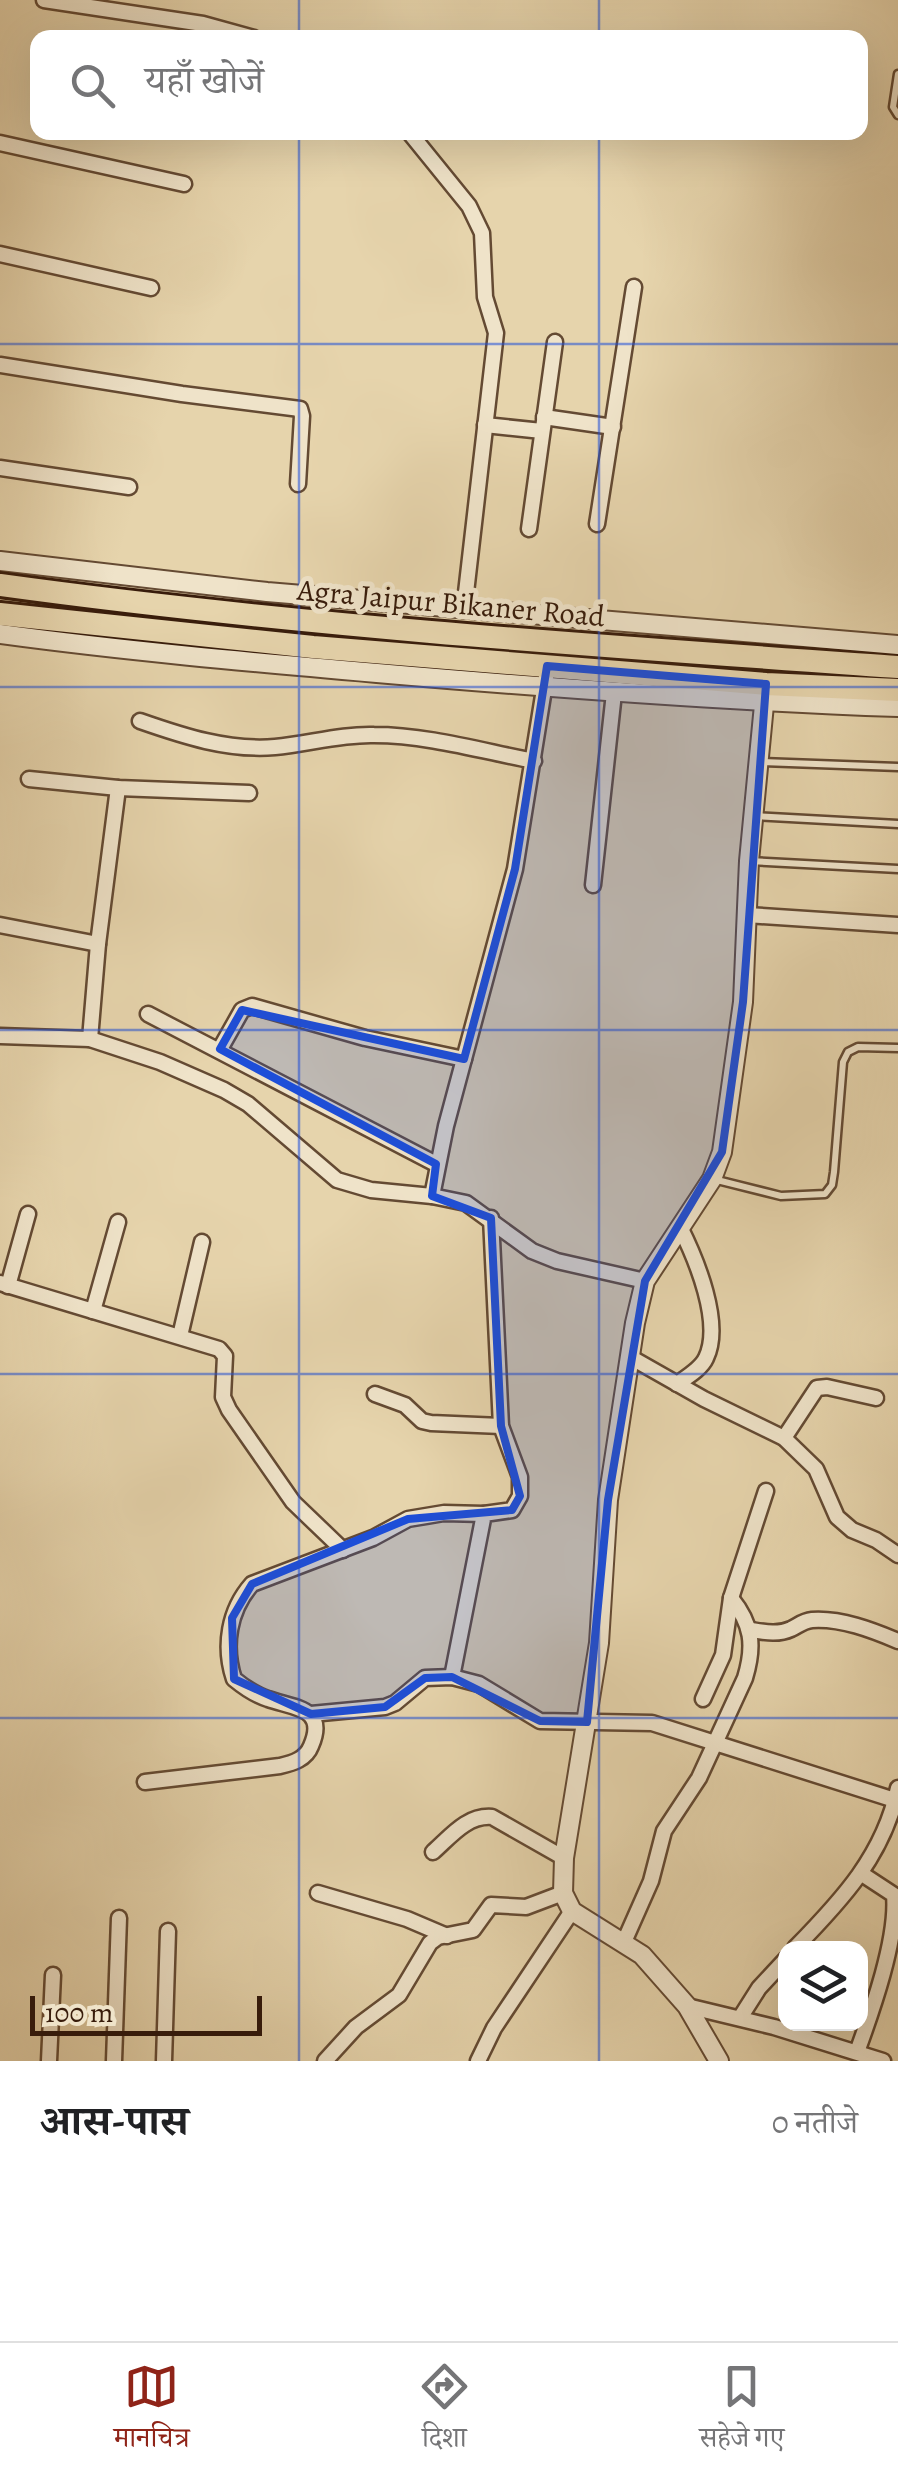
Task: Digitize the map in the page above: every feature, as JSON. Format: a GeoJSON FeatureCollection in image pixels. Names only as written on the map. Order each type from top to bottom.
{"type":"FeatureCollection","features":[{"type":"Feature","properties":{"kind":"highway","name":"Agra Jaipur Bikaner Road"},"geometry":{"type":"LineString","coordinates":[[0,586],[218,612],[513,640],[898,667]]}},
{"type":"Feature","properties":{"kind":"highway","name":"Agra Jaipur Bikaner Road"},"geometry":{"type":"LineString","coordinates":[[0,614],[546,677],[766,694],[898,690]]}},
{"type":"Feature","properties":{"kind":"street"},"geometry":{"type":"LineString","coordinates":[[44,0],[132,6],[225,30]]}},
{"type":"Feature","properties":{"kind":"street"},"geometry":{"type":"LineString","coordinates":[[415,140],[469,206],[482,234],[485,296],[496,333],[464,610]]}},
{"type":"Feature","properties":{"kind":"street"},"geometry":{"type":"LineString","coordinates":[[0,143],[184,184]]}},
{"type":"Feature","properties":{"kind":"street"},"geometry":{"type":"LineString","coordinates":[[0,254],[152,288]]}},
{"type":"Feature","properties":{"kind":"street"},"geometry":{"type":"LineString","coordinates":[[597,524],[634,287]]}},
{"type":"Feature","properties":{"kind":"street"},"geometry":{"type":"LineString","coordinates":[[528,529],[555,342]]}},
{"type":"Feature","properties":{"kind":"street"},"geometry":{"type":"LineString","coordinates":[[0,365],[300,409],[298,484]]}},
{"type":"Feature","properties":{"kind":"street"},"geometry":{"type":"LineString","coordinates":[[486,425],[614,427]]}},
{"type":"Feature","properties":{"kind":"street"},"geometry":{"type":"LineString","coordinates":[[0,468],[128,487]]}},
{"type":"Feature","properties":{"kind":"street"},"geometry":{"type":"LineString","coordinates":[[0,561],[267,592],[898,646]]}},
{"type":"Feature","properties":{"kind":"street"},"geometry":{"type":"LineString","coordinates":[[0,634],[124,650],[546,677],[614,693],[766,694],[898,707]]}},
{"type":"Feature","properties":{"kind":"street"},"geometry":{"type":"LineString","coordinates":[[432,1196],[436,1164],[511,885],[546,677]]}},
{"type":"Feature","properties":{"kind":"street"},"geometry":{"type":"LineString","coordinates":[[593,885],[614,693]]}},
{"type":"Feature","properties":{"kind":"street"},"geometry":{"type":"LineString","coordinates":[[478,2061],[568,1902],[564,1858],[599,1643],[608,1500],[645,1281],[712,1179],[722,1152],[737,1051],[752,816],[766,694]]}},
{"type":"Feature","properties":{"kind":"street"},"geometry":{"type":"LineString","coordinates":[[140,721],[182,736],[243,747],[378,734],[534,761]]}},
{"type":"Feature","properties":{"kind":"street"},"geometry":{"type":"LineString","coordinates":[[29,779],[250,794]]}},
{"type":"Feature","properties":{"kind":"street"},"geometry":{"type":"LineString","coordinates":[[90,1039],[118,788]]}},
{"type":"Feature","properties":{"kind":"street"},"geometry":{"type":"LineString","coordinates":[[747,915],[898,925]]}},
{"type":"Feature","properties":{"kind":"street"},"geometry":{"type":"LineString","coordinates":[[0,925],[98,944]]}},
{"type":"Feature","properties":{"kind":"street"},"geometry":{"type":"LineString","coordinates":[[220,1049],[236,1017],[252,1006],[365,1038],[464,1059]]}},
{"type":"Feature","properties":{"kind":"street"},"geometry":{"type":"LineString","coordinates":[[148,1014],[436,1164]]}},
{"type":"Feature","properties":{"kind":"street"},"geometry":{"type":"LineString","coordinates":[[0,1036],[90,1039],[160,1062],[224,1090],[274,1124],[337,1180],[371,1190],[466,1203],[532,1251],[557,1261],[645,1281]]}},
{"type":"Feature","properties":{"kind":"street"},"geometry":{"type":"LineString","coordinates":[[28,1214],[4,1285],[219,1349],[224,1356],[223,1397],[229,1410],[293,1502],[343,1550]]}},
{"type":"Feature","properties":{"kind":"street"},"geometry":{"type":"LineString","coordinates":[[491,1218],[501,1426],[520,1477],[520,1496],[512,1510],[408,1519],[343,1550],[252,1584],[232,1618],[228,1646],[234,1679],[248,1690],[311,1714],[385,1707],[424,1678],[452,1678],[479,1684],[540,1721],[652,1724],[897,1796],[880,1844],[862,1874],[802,1941]]}},
{"type":"Feature","properties":{"kind":"street"},"geometry":{"type":"LineString","coordinates":[[93,1311],[118,1222]]}},
{"type":"Feature","properties":{"kind":"street"},"geometry":{"type":"LineString","coordinates":[[677,1384],[702,1365],[708,1354],[711,1325],[700,1274],[680,1227]]}},
{"type":"Feature","properties":{"kind":"street"},"geometry":{"type":"LineString","coordinates":[[180,1336],[202,1242]]}},
{"type":"Feature","properties":{"kind":"street"},"geometry":{"type":"LineString","coordinates":[[630,1358],[784,1438],[816,1469],[837,1517],[852,1530],[898,1555]]}},
{"type":"Feature","properties":{"kind":"street"},"geometry":{"type":"LineString","coordinates":[[784,1438],[818,1388],[876,1398]]}},
{"type":"Feature","properties":{"kind":"street"},"geometry":{"type":"LineString","coordinates":[[374,1394],[405,1405],[422,1421],[501,1426]]}},
{"type":"Feature","properties":{"kind":"street"},"geometry":{"type":"LineString","coordinates":[[702,1699],[723,1654],[731,1598],[766,1491]]}},
{"type":"Feature","properties":{"kind":"street"},"geometry":{"type":"LineString","coordinates":[[452,1678],[484,1514]]}},
{"type":"Feature","properties":{"kind":"street"},"geometry":{"type":"LineString","coordinates":[[624,1942],[651,1881],[664,1831],[699,1778],[750,1663],[751,1630],[731,1598]]}},
{"type":"Feature","properties":{"kind":"street"},"geometry":{"type":"LineString","coordinates":[[751,1630],[776,1633],[802,1622],[821,1620],[856,1626],[898,1641]]}},
{"type":"Feature","properties":{"kind":"street"},"geometry":{"type":"LineString","coordinates":[[146,1782],[294,1763],[311,1748],[315,1724],[311,1714]]}},
{"type":"Feature","properties":{"kind":"street"},"geometry":{"type":"LineString","coordinates":[[433,1852],[472,1818],[480,1816],[492,1817],[564,1858]]}},
{"type":"Feature","properties":{"kind":"street"},"geometry":{"type":"LineString","coordinates":[[857,2052],[890,1960],[898,1918],[894,1895],[862,1874]]}},
{"type":"Feature","properties":{"kind":"street"},"geometry":{"type":"LineString","coordinates":[[318,1893],[407,1919],[448,1936]]}},
{"type":"Feature","properties":{"kind":"street"},"geometry":{"type":"LineString","coordinates":[[325,2061],[356,2027],[398,1996],[430,1943],[473,1930],[492,1905],[526,1907],[568,1902],[605,1934],[642,1955],[687,2006],[719,2061]]}},
{"type":"Feature","properties":{"kind":"street"},"geometry":{"type":"LineString","coordinates":[[114,2061],[119,1918]]}},
{"type":"Feature","properties":{"kind":"street"},"geometry":{"type":"LineString","coordinates":[[164,2061],[168,1931]]}},
{"type":"Feature","properties":{"kind":"street"},"geometry":{"type":"LineString","coordinates":[[740,2018],[778,1968]]}},
{"type":"Feature","properties":{"kind":"street"},"geometry":{"type":"LineString","coordinates":[[49,2061],[54,1975]]}},
{"type":"Feature","properties":{"kind":"street"},"geometry":{"type":"LineString","coordinates":[[687,2006],[883,2061]]}},
{"type":"Feature","properties":{"kind":"lane"},"geometry":{"type":"LineString","coordinates":[[898,74],[892,107],[898,115]]}},
{"type":"Feature","properties":{"kind":"lane"},"geometry":{"type":"LineString","coordinates":[[759,762],[898,767]]}},
{"type":"Feature","properties":{"kind":"lane"},"geometry":{"type":"LineString","coordinates":[[752,816],[898,824]]}},
{"type":"Feature","properties":{"kind":"lane"},"geometry":{"type":"LineString","coordinates":[[749,861],[898,869]]}},
{"type":"Feature","properties":{"kind":"lane"},"geometry":{"type":"LineString","coordinates":[[712,1179],[758,1193],[795,1197],[825,1194],[832,1186],[834,1172],[843,1062],[848,1052],[858,1047],[898,1048]]}},
{"type":"Feature","properties":{"kind":"highlighted area"},"geometry":{"type":"Polygon","coordinates":[[[547,666],[766,684],[743,1002],[722,1152],[645,1281],[608,1500],[587,1722],[540,1721],[452,1677],[425,1678],[385,1707],[311,1714],[234,1679],[232,1618],[252,1584],[408,1519],[512,1510],[520,1496],[501,1426],[491,1218],[432,1196],[436,1164],[220,1049],[242,1010],[464,1059],[515,869],[547,666]]]}}]}
